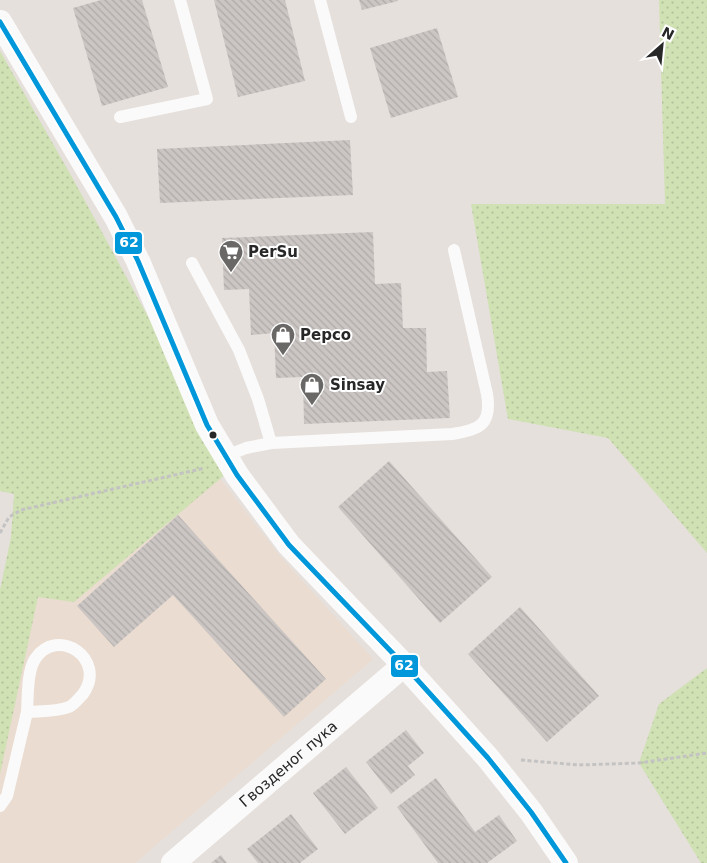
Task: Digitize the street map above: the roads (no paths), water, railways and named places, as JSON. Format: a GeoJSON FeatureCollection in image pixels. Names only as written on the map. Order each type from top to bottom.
{"type":"FeatureCollection","features":[{"type":"Feature","properties":{"kind":"street"},"geometry":{"type":"LineString","coordinates":[[0,22],[116,217],[138,261],[207,426],[231,466],[289,545],[404,665],[488,758],[531,812],[566,863]]}},
{"type":"Feature","properties":{"kind":"street","name":"Гвозденог пука"},"geometry":{"type":"LineString","coordinates":[[173,863],[404,665]]}},
{"type":"Feature","properties":{"kind":"lane"},"geometry":{"type":"LineString","coordinates":[[120,117],[207,99],[180,0]]}},
{"type":"Feature","properties":{"kind":"lane"},"geometry":{"type":"LineString","coordinates":[[320,0],[351,117]]}},
{"type":"Feature","properties":{"kind":"lane"},"geometry":{"type":"LineString","coordinates":[[231,466],[246,448],[271,443],[452,434],[473,431],[485,421],[489,409],[487,394],[454,250]]}},
{"type":"Feature","properties":{"kind":"lane"},"geometry":{"type":"LineString","coordinates":[[192,263],[239,350],[258,399],[271,443]]}},
{"type":"Feature","properties":{"kind":"lane"},"geometry":{"type":"LineString","coordinates":[[0,806],[7,796],[27,712],[32,666],[39,654],[52,646],[60,645],[78,651],[85,659],[90,674],[87,688],[78,701],[66,708],[27,712]]}},
{"type":"Feature","properties":{"kind":"place","name":"PerSu"},"geometry":{"type":"Point","coordinates":[231,273]}},
{"type":"Feature","properties":{"kind":"place","name":"Pepco"},"geometry":{"type":"Point","coordinates":[283,356]}},
{"type":"Feature","properties":{"kind":"place","name":"Sinsay"},"geometry":{"type":"Point","coordinates":[312,406]}}]}
